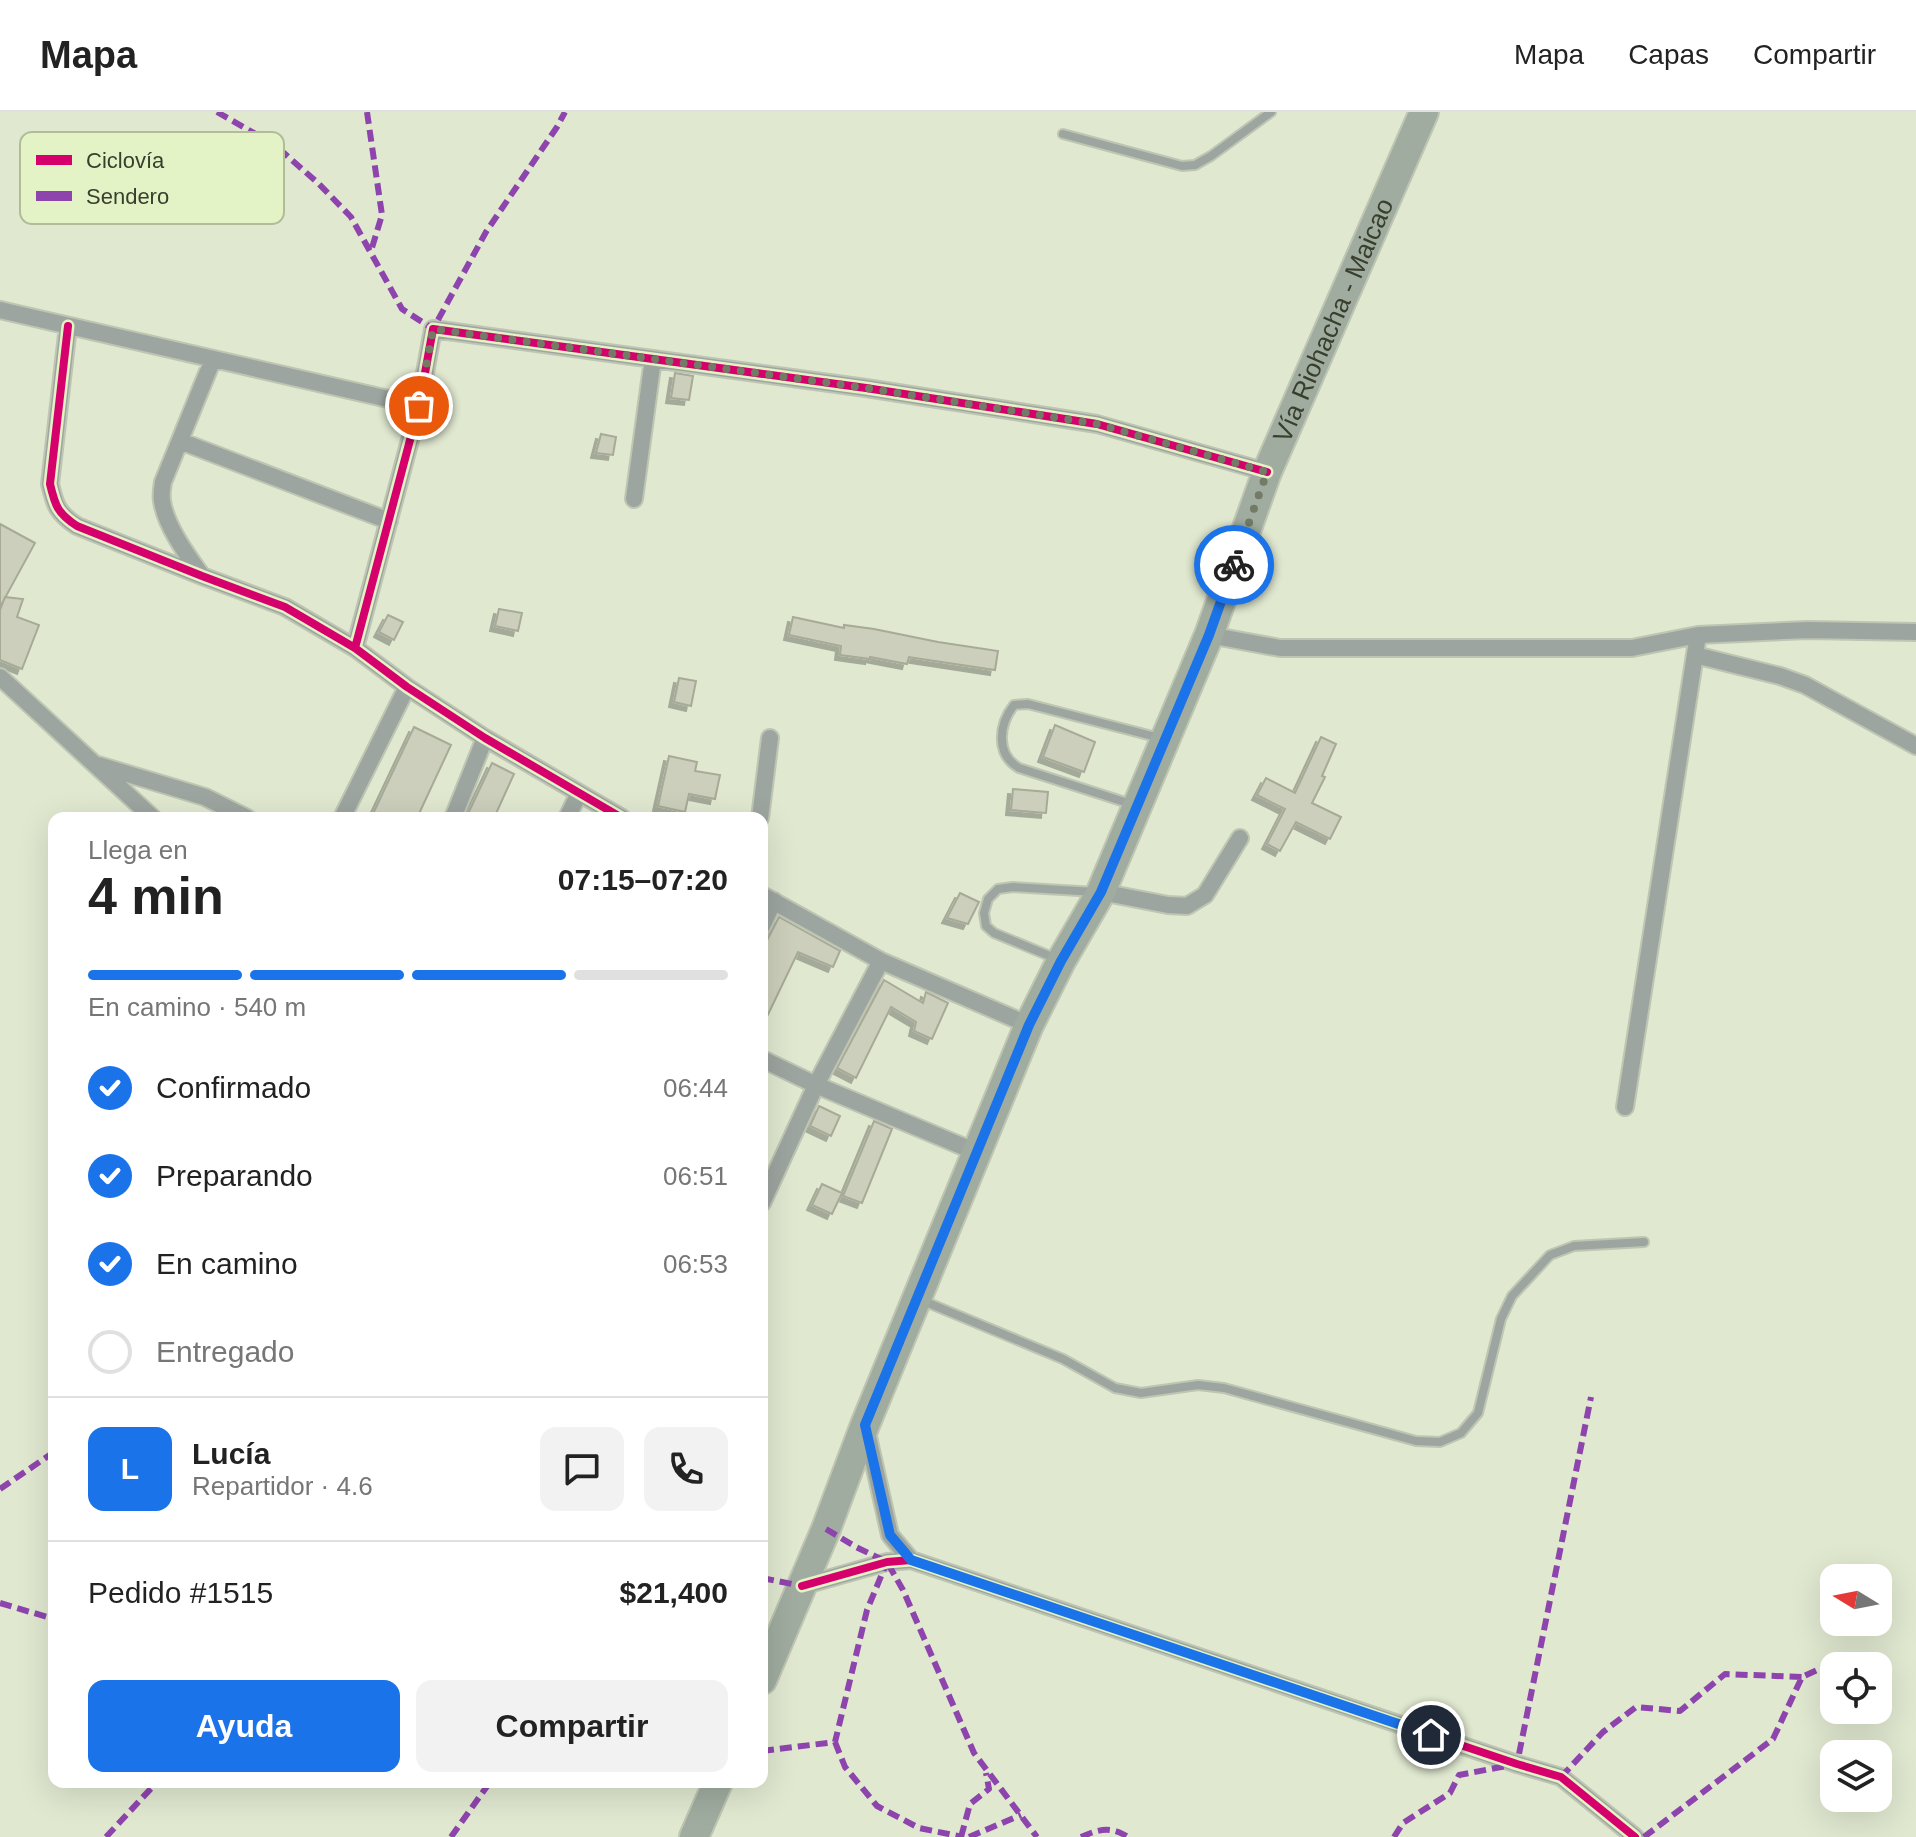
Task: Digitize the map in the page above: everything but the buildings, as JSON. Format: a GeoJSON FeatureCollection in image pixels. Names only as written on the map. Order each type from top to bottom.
{"type":"FeatureCollection","features":[{"type":"Feature","properties":{"kind":"highway","name":"Vía Riohacha - Maicao"},"geometry":{"type":"LineString","coordinates":[[768,1666],[1029,1025],[1101,892],[1209,635],[1267,472],[1424,112]]}},
{"type":"Feature","properties":{"kind":"highway"},"geometry":{"type":"LineString","coordinates":[[694,1837],[715,1788]]}},
{"type":"Feature","properties":{"kind":"street"},"geometry":{"type":"LineString","coordinates":[[0,310],[419,406]]}},
{"type":"Feature","properties":{"kind":"street"},"geometry":{"type":"LineString","coordinates":[[68,326],[50,484],[55,506],[65,518],[77,526],[285,607],[355,648],[407,687],[485,738],[612,812]]}},
{"type":"Feature","properties":{"kind":"street"},"geometry":{"type":"LineString","coordinates":[[355,648],[419,406],[433,329],[866,388],[1097,424],[1267,472]]}},
{"type":"Feature","properties":{"kind":"street"},"geometry":{"type":"LineString","coordinates":[[202,576],[181,544],[162,501],[163,482],[213,359]]}},
{"type":"Feature","properties":{"kind":"street"},"geometry":{"type":"LineString","coordinates":[[634,499],[653,359]]}},
{"type":"Feature","properties":{"kind":"street"},"geometry":{"type":"LineString","coordinates":[[180,441],[389,521]]}},
{"type":"Feature","properties":{"kind":"street"},"geometry":{"type":"LineString","coordinates":[[1209,635],[1280,648],[1632,648],[1698,635],[1808,630],[1916,632]]}},
{"type":"Feature","properties":{"kind":"street"},"geometry":{"type":"LineString","coordinates":[[1625,1107],[1698,635]]}},
{"type":"Feature","properties":{"kind":"street"},"geometry":{"type":"LineString","coordinates":[[1695,655],[1805,685],[1916,746]]}},
{"type":"Feature","properties":{"kind":"street"},"geometry":{"type":"LineString","coordinates":[[0,677],[146,812]]}},
{"type":"Feature","properties":{"kind":"street"},"geometry":{"type":"LineString","coordinates":[[345,812],[407,687]]}},
{"type":"Feature","properties":{"kind":"street"},"geometry":{"type":"LineString","coordinates":[[455,812],[485,738]]}},
{"type":"Feature","properties":{"kind":"street"},"geometry":{"type":"LineString","coordinates":[[761,812],[770,738]]}},
{"type":"Feature","properties":{"kind":"street"},"geometry":{"type":"LineString","coordinates":[[93,764],[205,797],[235,812]]}},
{"type":"Feature","properties":{"kind":"street"},"geometry":{"type":"LineString","coordinates":[[570,812],[579,793]]}},
{"type":"Feature","properties":{"kind":"street"},"geometry":{"type":"LineString","coordinates":[[1101,892],[1187,906],[1205,895],[1240,838]]}},
{"type":"Feature","properties":{"kind":"street"},"geometry":{"type":"LineString","coordinates":[[768,898],[881,961],[1029,1025]]}},
{"type":"Feature","properties":{"kind":"street"},"geometry":{"type":"LineString","coordinates":[[768,1190],[816,1085],[881,961]]}},
{"type":"Feature","properties":{"kind":"street"},"geometry":{"type":"LineString","coordinates":[[768,1062],[976,1152]]}},
{"type":"Feature","properties":{"kind":"street"},"geometry":{"type":"LineString","coordinates":[[865,1425],[890,1535],[911,1560]]}},
{"type":"Feature","properties":{"kind":"street"},"geometry":{"type":"LineString","coordinates":[[802,1586],[887,1562],[911,1560],[1561,1777],[1635,1837]]}},
{"type":"Feature","properties":{"kind":"lane"},"geometry":{"type":"LineString","coordinates":[[1063,134],[1182,166],[1195,165],[1271,112]]}},
{"type":"Feature","properties":{"kind":"lane"},"geometry":{"type":"LineString","coordinates":[[1137,806],[1010,763],[1002,750],[1004,718],[1014,705],[1028,704],[1164,739]]}},
{"type":"Feature","properties":{"kind":"lane"},"geometry":{"type":"LineString","coordinates":[[1061,961],[994,933],[986,926],[984,913],[988,899],[998,889],[1013,887],[1101,892]]}},
{"type":"Feature","properties":{"kind":"lane"},"geometry":{"type":"LineString","coordinates":[[917,1298],[1063,1359],[1115,1388],[1141,1393],[1198,1385],[1224,1388],[1416,1441],[1440,1442],[1461,1433],[1478,1413],[1501,1319],[1512,1296],[1550,1255],[1574,1246],[1644,1242]]}},
{"type":"Feature","properties":{"kind":"marked path"},"geometry":{"type":"LineString","coordinates":[[217,112],[252,132]]}},
{"type":"Feature","properties":{"kind":"marked path"},"geometry":{"type":"LineString","coordinates":[[367,112],[382,215],[371,251]]}},
{"type":"Feature","properties":{"kind":"marked path"},"geometry":{"type":"LineString","coordinates":[[284,153],[351,217],[402,309],[433,329],[486,232],[565,112]]}},
{"type":"Feature","properties":{"kind":"marked path"},"geometry":{"type":"LineString","coordinates":[[1394,1837],[1403,1823],[1450,1793],[1459,1775],[1517,1764],[1591,1397]]}},
{"type":"Feature","properties":{"kind":"marked path"},"geometry":{"type":"LineString","coordinates":[[0,1489],[48,1456]]}},
{"type":"Feature","properties":{"kind":"marked path"},"geometry":{"type":"LineString","coordinates":[[826,1529],[887,1562],[903,1590],[974,1753],[1037,1837]]}},
{"type":"Feature","properties":{"kind":"marked path"},"geometry":{"type":"LineString","coordinates":[[768,1750],[835,1742],[867,1610],[887,1562]]}},
{"type":"Feature","properties":{"kind":"marked path"},"geometry":{"type":"LineString","coordinates":[[768,1579],[802,1586]]}},
{"type":"Feature","properties":{"kind":"marked path"},"geometry":{"type":"LineString","coordinates":[[0,1603],[48,1617]]}},
{"type":"Feature","properties":{"kind":"marked path"},"geometry":{"type":"LineString","coordinates":[[1644,1837],[1773,1739],[1802,1677],[1820,1669]]}},
{"type":"Feature","properties":{"kind":"marked path"},"geometry":{"type":"LineString","coordinates":[[1561,1777],[1603,1732],[1636,1707],[1680,1711],[1725,1674],[1802,1677]]}},
{"type":"Feature","properties":{"kind":"marked path"},"geometry":{"type":"LineString","coordinates":[[835,1742],[845,1767],[877,1806],[919,1828],[963,1837]]}},
{"type":"Feature","properties":{"kind":"marked path"},"geometry":{"type":"LineString","coordinates":[[961,1837],[970,1804],[989,1789],[986,1773]]}},
{"type":"Feature","properties":{"kind":"marked path"},"geometry":{"type":"LineString","coordinates":[[106,1837],[151,1788]]}},
{"type":"Feature","properties":{"kind":"marked path"},"geometry":{"type":"LineString","coordinates":[[451,1837],[486,1788]]}},
{"type":"Feature","properties":{"kind":"marked path"},"geometry":{"type":"LineString","coordinates":[[969,1837],[1021,1815]]}},
{"type":"Feature","properties":{"kind":"marked path"},"geometry":{"type":"LineString","coordinates":[[1081,1837],[1105,1830],[1128,1837]]}},
{"type":"Feature","properties":{"kind":"cycle path"},"geometry":{"type":"LineString","coordinates":[[68,326],[50,484],[55,503],[65,517],[77,526],[285,607],[355,648],[407,687],[485,738],[612,812]]}},
{"type":"Feature","properties":{"kind":"cycle path"},"geometry":{"type":"LineString","coordinates":[[355,648],[419,406],[433,329],[866,388],[1097,424],[1267,472]]}},
{"type":"Feature","properties":{"kind":"cycle path"},"geometry":{"type":"LineString","coordinates":[[802,1586],[887,1562],[911,1560],[1561,1777],[1635,1837]]}},
{"type":"Feature","properties":{"kind":"way so far"},"geometry":{"type":"LineString","coordinates":[[419,406],[433,329],[866,388],[1097,424],[1267,472],[1234,565]]}},
{"type":"Feature","properties":{"kind":"route"},"geometry":{"type":"LineString","coordinates":[[1234,565],[1209,635],[1101,892],[1029,1025],[865,1425],[890,1535],[911,1560],[1431,1735]]}}]}
